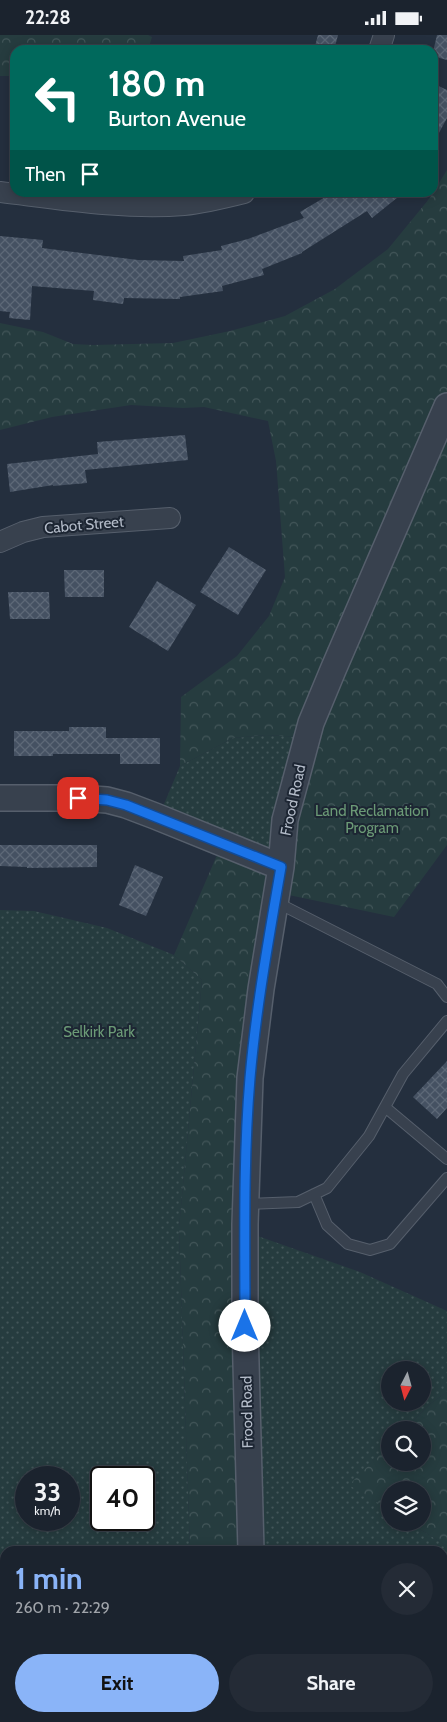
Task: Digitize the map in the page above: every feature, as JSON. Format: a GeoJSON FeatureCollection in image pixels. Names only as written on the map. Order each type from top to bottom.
{"type":"FeatureCollection","features":[{"type":"Feature","properties":{"kind":"street"},"geometry":{"type":"LineString","coordinates":[[47,197],[113,204],[184,205],[229,197]]}},
{"type":"Feature","properties":{"kind":"street","name":"Frood Road"},"geometry":{"type":"LineString","coordinates":[[251,1546],[245,1336],[245,1204],[250,1078],[261,989],[281,867],[285,821],[311,723],[332,670],[447,406]]}},
{"type":"Feature","properties":{"kind":"street","name":"Cabot Street"},"geometry":{"type":"LineString","coordinates":[[0,542],[23,531],[43,527],[170,518]]}},
{"type":"Feature","properties":{"kind":"street"},"geometry":{"type":"LineString","coordinates":[[0,798],[107,800],[161,818],[281,867]]}},
{"type":"Feature","properties":{"kind":"lane"},"geometry":{"type":"LineString","coordinates":[[275,902],[437,984],[447,997]]}},
{"type":"Feature","properties":{"kind":"lane"},"geometry":{"type":"LineString","coordinates":[[245,1204],[298,1202],[327,1188],[369,1137],[403,1074],[447,1021]]}},
{"type":"Feature","properties":{"kind":"lane"},"geometry":{"type":"LineString","coordinates":[[385,1107],[447,1159]]}},
{"type":"Feature","properties":{"kind":"lane"},"geometry":{"type":"LineString","coordinates":[[314,1194],[327,1225],[348,1244],[370,1251],[390,1244],[447,1178]]}},
{"type":"Feature","properties":{"kind":"green space"},"geometry":{"type":"Polygon","coordinates":[[[0,35],[148,35],[152,37],[150,45],[10,45],[10,76],[0,76],[0,35]]]}},
{"type":"Feature","properties":{"kind":"green space","name":"Land Reclamation Program"},"geometry":{"type":"Polygon","coordinates":[[[447,170],[447,845],[394,917],[279,893],[251,1079],[252,1546],[190,1546],[179,1228],[202,980],[174,955],[223,841],[282,866],[317,738],[266,735],[233,738],[180,766],[181,697],[237,656],[269,616],[285,577],[276,461],[268,421],[204,407],[183,408],[131,405],[52,417],[0,430],[0,323],[43,332],[73,344],[93,345],[173,343],[230,331],[285,316],[335,289],[388,249],[430,197],[438,197],[438,184],[447,170]]]}},
{"type":"Feature","properties":{"kind":"green space"},"geometry":{"type":"Polygon","coordinates":[[[266,735],[317,738],[283,867],[159,816],[180,766],[233,738],[266,735]]]}},
{"type":"Feature","properties":{"kind":"green space","name":"Selkirk Park"},"geometry":{"type":"Polygon","coordinates":[[[0,910],[34,911],[107,928],[174,955],[202,980],[179,1228],[190,1546],[0,1546],[0,910]]]}},
{"type":"Feature","properties":{"kind":"green space"},"geometry":{"type":"Polygon","coordinates":[[[246,1232],[360,1272],[447,1311],[447,1392],[431,1403],[431,1361],[381,1361],[381,1411],[423,1411],[413,1421],[381,1421],[381,1453],[350,1485],[381,1504],[381,1531],[423,1531],[447,1546],[252,1546],[246,1232]]]}},
{"type":"Feature","properties":{"kind":"green space"},"geometry":{"type":"Polygon","coordinates":[[[447,1392],[447,1546],[423,1531],[431,1531],[431,1481],[381,1481],[381,1505],[349,1485],[381,1453],[381,1471],[431,1471],[431,1421],[413,1421],[423,1411],[431,1411],[431,1403],[447,1392]]]}},
{"type":"Feature","properties":{"kind":"building"},"geometry":{"type":"Polygon","coordinates":[[[318,35],[338,35],[335,45],[315,45],[318,35]]]}},
{"type":"Feature","properties":{"kind":"building"},"geometry":{"type":"Polygon","coordinates":[[[437,35],[447,35],[447,60],[438,58],[438,45],[435,45],[437,35]]]}},
{"type":"Feature","properties":{"kind":"building"},"geometry":{"type":"Polygon","coordinates":[[[438,86],[447,90],[447,118],[438,135],[438,86]]]}},
{"type":"Feature","properties":{"kind":"building"},"geometry":{"type":"Polygon","coordinates":[[[325,197],[398,197],[372,218],[367,211],[302,253],[262,269],[264,275],[222,286],[223,291],[180,297],[180,299],[124,298],[123,304],[93,300],[94,291],[32,286],[30,320],[9,318],[10,312],[0,311],[0,236],[43,240],[42,248],[138,260],[184,261],[183,256],[222,250],[221,246],[248,239],[304,218],[300,212],[325,197]]]}},
{"type":"Feature","properties":{"kind":"building"},"geometry":{"type":"Polygon","coordinates":[[[185,435],[188,460],[85,470],[87,483],[53,485],[10,492],[7,464],[98,454],[97,442],[185,435]]]}},
{"type":"Feature","properties":{"kind":"building"},"geometry":{"type":"Polygon","coordinates":[[[229,547],[266,570],[238,615],[200,592],[229,547]]]}},
{"type":"Feature","properties":{"kind":"building"},"geometry":{"type":"Polygon","coordinates":[[[64,570],[104,570],[104,597],[65,597],[64,570]]]}},
{"type":"Feature","properties":{"kind":"building"},"geometry":{"type":"Polygon","coordinates":[[[157,581],[196,605],[168,651],[129,627],[157,581]]]}},
{"type":"Feature","properties":{"kind":"building"},"geometry":{"type":"Polygon","coordinates":[[[8,592],[49,592],[50,619],[10,619],[8,592]]]}},
{"type":"Feature","properties":{"kind":"building"},"geometry":{"type":"Polygon","coordinates":[[[69,727],[106,727],[106,738],[160,738],[160,764],[120,764],[120,754],[14,756],[14,731],[69,731],[69,727]]]}},
{"type":"Feature","properties":{"kind":"building"},"geometry":{"type":"Polygon","coordinates":[[[0,845],[97,845],[97,867],[27,868],[0,866],[0,845]]]}},
{"type":"Feature","properties":{"kind":"building"},"geometry":{"type":"Polygon","coordinates":[[[135,865],[163,877],[146,916],[119,905],[135,865]]]}},
{"type":"Feature","properties":{"kind":"building"},"geometry":{"type":"Polygon","coordinates":[[[447,1061],[447,1108],[437,1119],[413,1097],[447,1061]]]}},
{"type":"Feature","properties":{"kind":"route"},"geometry":{"type":"LineString","coordinates":[[78,798],[107,800],[126,805],[281,867],[261,989],[250,1078],[245,1204],[245,1326]]}}]}
